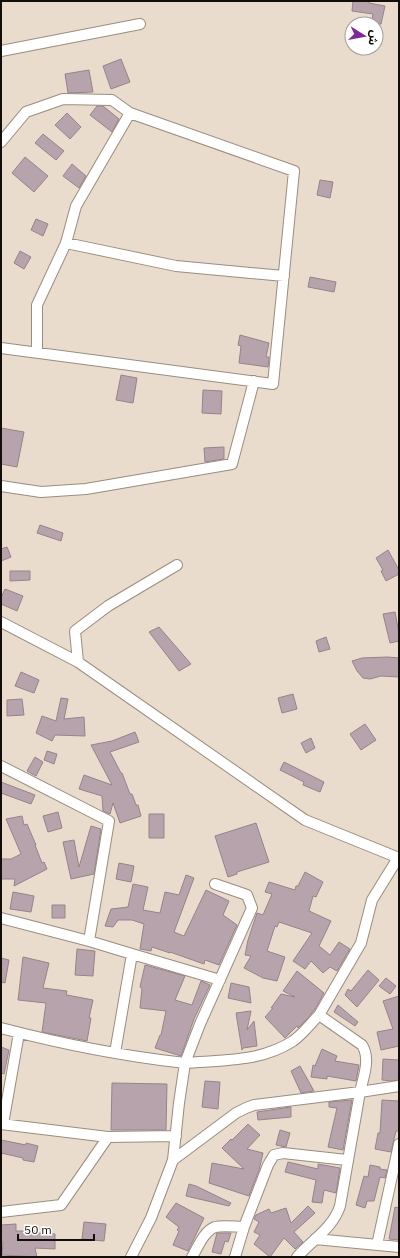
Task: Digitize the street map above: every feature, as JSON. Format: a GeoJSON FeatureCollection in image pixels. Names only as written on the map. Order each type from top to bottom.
{"type":"FeatureCollection","features":[{"type":"Feature","properties":{"kind":"street"},"geometry":{"type":"LineString","coordinates":[[1,51],[140,24]]}},
{"type":"Feature","properties":{"kind":"street"},"geometry":{"type":"LineString","coordinates":[[1,142],[26,112],[63,98],[112,100],[130,113],[294,171],[273,384],[1,348]]}},
{"type":"Feature","properties":{"kind":"street"},"geometry":{"type":"LineString","coordinates":[[37,352],[37,305],[66,243],[76,206],[130,113]]}},
{"type":"Feature","properties":{"kind":"street"},"geometry":{"type":"LineString","coordinates":[[66,243],[176,266],[284,276]]}},
{"type":"Feature","properties":{"kind":"street"},"geometry":{"type":"LineString","coordinates":[[1,486],[41,492],[86,488],[232,464],[254,381]]}},
{"type":"Feature","properties":{"kind":"street"},"geometry":{"type":"LineString","coordinates":[[78,662],[75,631],[108,606],[177,565]]}},
{"type":"Feature","properties":{"kind":"street"},"geometry":{"type":"LineString","coordinates":[[1,622],[78,662],[305,820],[398,858],[372,900],[361,943],[319,1014],[294,1040],[279,1049],[252,1058],[185,1063],[81,1047],[1,1028]]}},
{"type":"Feature","properties":{"kind":"street"},"geometry":{"type":"LineString","coordinates":[[1,766],[109,821],[89,941]]}},
{"type":"Feature","properties":{"kind":"street"},"geometry":{"type":"LineString","coordinates":[[131,1257],[151,1218],[173,1160],[185,1063],[200,1024],[252,908],[247,895],[215,884]]}},
{"type":"Feature","properties":{"kind":"street"},"geometry":{"type":"LineString","coordinates":[[1,918],[89,941],[220,980]]}},
{"type":"Feature","properties":{"kind":"street"},"geometry":{"type":"LineString","coordinates":[[116,1053],[132,954]]}},
{"type":"Feature","properties":{"kind":"street"},"geometry":{"type":"LineString","coordinates":[[297,1257],[328,1227],[338,1213],[367,1056],[365,1050],[357,1041],[319,1014]]}},
{"type":"Feature","properties":{"kind":"street"},"geometry":{"type":"LineString","coordinates":[[19,1033],[2,1124],[108,1138],[176,1136]]}},
{"type":"Feature","properties":{"kind":"street"},"geometry":{"type":"LineString","coordinates":[[173,1160],[236,1113],[254,1105],[399,1086]]}},
{"type":"Feature","properties":{"kind":"street"},"geometry":{"type":"LineString","coordinates":[[1,1212],[61,1205],[108,1138]]}},
{"type":"Feature","properties":{"kind":"street"},"geometry":{"type":"LineString","coordinates":[[377,1245],[399,1144]]}},
{"type":"Feature","properties":{"kind":"street"},"geometry":{"type":"LineString","coordinates":[[235,1257],[244,1227],[268,1165],[274,1155],[282,1153],[347,1160]]}},
{"type":"Feature","properties":{"kind":"street"},"geometry":{"type":"LineString","coordinates":[[192,1257],[207,1233],[214,1228],[221,1226],[244,1227]]}},
{"type":"Feature","properties":{"kind":"street"},"geometry":{"type":"LineString","coordinates":[[315,1239],[399,1247]]}},
{"type":"Feature","properties":{"kind":"building"},"geometry":{"type":"Polygon","coordinates":[[[353,1],[369,1],[369,3],[385,6],[383,16],[373,16],[373,14],[352,11],[353,1]]]}},
{"type":"Feature","properties":{"kind":"building"},"geometry":{"type":"Polygon","coordinates":[[[121,59],[130,82],[111,89],[103,66],[121,59]]]}},
{"type":"Feature","properties":{"kind":"building"},"geometry":{"type":"Polygon","coordinates":[[[89,70],[93,92],[68,93],[65,74],[89,70]]]}},
{"type":"Feature","properties":{"kind":"building"},"geometry":{"type":"Polygon","coordinates":[[[97,106],[103,106],[119,119],[112,132],[90,115],[97,106]]]}},
{"type":"Feature","properties":{"kind":"building"},"geometry":{"type":"Polygon","coordinates":[[[67,113],[81,127],[70,139],[55,125],[67,113]]]}},
{"type":"Feature","properties":{"kind":"building"},"geometry":{"type":"Polygon","coordinates":[[[43,134],[64,151],[56,160],[35,143],[43,134]]]}},
{"type":"Feature","properties":{"kind":"building"},"geometry":{"type":"Polygon","coordinates":[[[25,157],[48,176],[34,192],[12,173],[25,157]]]}},
{"type":"Feature","properties":{"kind":"building"},"geometry":{"type":"Polygon","coordinates":[[[72,164],[86,176],[79,188],[63,176],[72,164]]]}},
{"type":"Feature","properties":{"kind":"building"},"geometry":{"type":"Polygon","coordinates":[[[320,180],[333,182],[330,198],[317,195],[320,180]]]}},
{"type":"Feature","properties":{"kind":"building"},"geometry":{"type":"Polygon","coordinates":[[[36,219],[48,224],[43,236],[31,230],[36,219]]]}},
{"type":"Feature","properties":{"kind":"building"},"geometry":{"type":"Polygon","coordinates":[[[20,251],[31,257],[24,269],[14,263],[20,251]]]}},
{"type":"Feature","properties":{"kind":"building"},"geometry":{"type":"Polygon","coordinates":[[[310,277],[336,282],[334,292],[308,287],[310,277]]]}},
{"type":"Feature","properties":{"kind":"building"},"geometry":{"type":"Polygon","coordinates":[[[240,335],[269,343],[266,357],[269,357],[268,367],[239,363],[241,346],[238,345],[240,335]]]}},
{"type":"Feature","properties":{"kind":"building"},"geometry":{"type":"Polygon","coordinates":[[[121,375],[137,378],[133,403],[116,400],[121,375]]]}},
{"type":"Feature","properties":{"kind":"building"},"geometry":{"type":"Polygon","coordinates":[[[203,390],[222,391],[221,414],[202,413],[203,390]]]}},
{"type":"Feature","properties":{"kind":"building"},"geometry":{"type":"Polygon","coordinates":[[[1,428],[24,432],[17,467],[1,464],[1,428]]]}},
{"type":"Feature","properties":{"kind":"building"},"geometry":{"type":"Polygon","coordinates":[[[224,447],[224,459],[205,462],[204,448],[224,447]]]}},
{"type":"Feature","properties":{"kind":"building"},"geometry":{"type":"Polygon","coordinates":[[[40,525],[63,533],[61,541],[37,533],[40,525]]]}},
{"type":"Feature","properties":{"kind":"building"},"geometry":{"type":"Polygon","coordinates":[[[7,547],[11,557],[1,561],[1,549],[7,547]]]}},
{"type":"Feature","properties":{"kind":"building"},"geometry":{"type":"Polygon","coordinates":[[[388,550],[399,570],[399,574],[386,581],[381,571],[383,570],[376,558],[388,550]]]}},
{"type":"Feature","properties":{"kind":"building"},"geometry":{"type":"Polygon","coordinates":[[[10,571],[30,571],[30,580],[10,581],[10,571]]]}},
{"type":"Feature","properties":{"kind":"building"},"geometry":{"type":"Polygon","coordinates":[[[5,589],[23,596],[17,611],[1,604],[1,598],[5,589]]]}},
{"type":"Feature","properties":{"kind":"building"},"geometry":{"type":"Polygon","coordinates":[[[395,612],[399,641],[390,643],[383,614],[395,612]]]}},
{"type":"Feature","properties":{"kind":"building"},"geometry":{"type":"Polygon","coordinates":[[[159,627],[191,664],[179,671],[149,632],[159,627]]]}},
{"type":"Feature","properties":{"kind":"building"},"geometry":{"type":"Polygon","coordinates":[[[326,637],[330,649],[319,652],[316,641],[326,637]]]}},
{"type":"Feature","properties":{"kind":"building"},"geometry":{"type":"Polygon","coordinates":[[[362,658],[399,658],[399,677],[381,676],[370,679],[363,678],[357,671],[352,661],[362,658]]]}},
{"type":"Feature","properties":{"kind":"building"},"geometry":{"type":"Polygon","coordinates":[[[21,672],[39,680],[34,693],[15,686],[21,672]]]}},
{"type":"Feature","properties":{"kind":"building"},"geometry":{"type":"Polygon","coordinates":[[[293,694],[297,709],[282,713],[278,698],[293,694]]]}},
{"type":"Feature","properties":{"kind":"building"},"geometry":{"type":"Polygon","coordinates":[[[61,698],[68,699],[64,719],[84,717],[85,736],[55,735],[52,741],[36,733],[42,716],[56,721],[61,698]]]}},
{"type":"Feature","properties":{"kind":"building"},"geometry":{"type":"Polygon","coordinates":[[[22,699],[24,715],[7,716],[7,700],[22,699]]]}},
{"type":"Feature","properties":{"kind":"building"},"geometry":{"type":"Polygon","coordinates":[[[365,724],[376,740],[361,750],[350,734],[365,724]]]}},
{"type":"Feature","properties":{"kind":"building"},"geometry":{"type":"Polygon","coordinates":[[[135,732],[139,742],[110,752],[122,773],[130,794],[132,794],[136,805],[138,805],[141,816],[120,823],[113,803],[110,814],[103,811],[102,796],[79,789],[84,775],[112,785],[91,745],[112,741],[135,732]]]}},
{"type":"Feature","properties":{"kind":"building"},"geometry":{"type":"Polygon","coordinates":[[[311,738],[315,748],[306,753],[301,743],[311,738]]]}},
{"type":"Feature","properties":{"kind":"building"},"geometry":{"type":"Polygon","coordinates":[[[47,751],[57,754],[54,764],[44,760],[47,751]]]}},
{"type":"Feature","properties":{"kind":"building"},"geometry":{"type":"Polygon","coordinates":[[[35,757],[43,762],[36,776],[27,771],[35,757]]]}},
{"type":"Feature","properties":{"kind":"building"},"geometry":{"type":"Polygon","coordinates":[[[284,762],[324,782],[320,792],[303,785],[304,782],[280,770],[284,762]]]}},
{"type":"Feature","properties":{"kind":"building"},"geometry":{"type":"Polygon","coordinates":[[[1,782],[35,795],[31,804],[1,793],[1,782]]]}},
{"type":"Feature","properties":{"kind":"building"},"geometry":{"type":"Polygon","coordinates":[[[58,812],[62,828],[48,832],[43,816],[58,812]]]}},
{"type":"Feature","properties":{"kind":"building"},"geometry":{"type":"Polygon","coordinates":[[[149,814],[164,814],[164,838],[149,838],[149,814]]]}},
{"type":"Feature","properties":{"kind":"building"},"geometry":{"type":"Polygon","coordinates":[[[22,816],[24,825],[27,824],[42,863],[44,862],[47,869],[14,886],[15,879],[1,879],[1,859],[11,859],[21,854],[6,819],[22,816]]]}},
{"type":"Feature","properties":{"kind":"building"},"geometry":{"type":"Polygon","coordinates":[[[256,823],[269,862],[237,872],[237,874],[228,877],[215,836],[256,823]]]}},
{"type":"Feature","properties":{"kind":"building"},"geometry":{"type":"Polygon","coordinates":[[[91,826],[101,829],[94,874],[71,879],[63,842],[74,840],[79,867],[91,826]]]}},
{"type":"Feature","properties":{"kind":"building"},"geometry":{"type":"Polygon","coordinates":[[[119,863],[134,866],[131,882],[116,879],[119,863]]]}},
{"type":"Feature","properties":{"kind":"building"},"geometry":{"type":"Polygon","coordinates":[[[305,872],[323,882],[316,897],[313,896],[309,911],[331,921],[319,946],[330,955],[339,942],[350,949],[337,971],[330,967],[323,973],[311,961],[305,969],[293,961],[312,933],[279,922],[277,927],[275,926],[267,951],[285,957],[277,981],[263,978],[244,968],[251,956],[245,955],[248,940],[257,913],[263,915],[272,894],[265,892],[269,882],[295,890],[305,872]]]}},
{"type":"Feature","properties":{"kind":"building"},"geometry":{"type":"Polygon","coordinates":[[[186,875],[194,878],[174,932],[184,936],[206,890],[229,901],[223,915],[237,925],[219,965],[205,960],[204,964],[152,947],[151,951],[140,949],[144,924],[132,920],[118,920],[113,927],[105,926],[111,909],[128,907],[133,884],[148,887],[143,910],[160,913],[165,892],[179,895],[186,875]]]}},
{"type":"Feature","properties":{"kind":"building"},"geometry":{"type":"Polygon","coordinates":[[[13,892],[34,896],[31,912],[10,909],[13,892]]]}},
{"type":"Feature","properties":{"kind":"building"},"geometry":{"type":"Polygon","coordinates":[[[52,905],[65,905],[65,918],[52,918],[52,905]]]}},
{"type":"Feature","properties":{"kind":"building"},"geometry":{"type":"Polygon","coordinates":[[[77,949],[95,951],[93,976],[75,975],[77,949]]]}},
{"type":"Feature","properties":{"kind":"building"},"geometry":{"type":"Polygon","coordinates":[[[23,957],[49,963],[43,988],[67,991],[66,995],[93,1000],[89,1018],[91,1018],[87,1041],[42,1032],[46,1003],[18,1000],[23,957]]]}},
{"type":"Feature","properties":{"kind":"building"},"geometry":{"type":"Polygon","coordinates":[[[1,958],[9,960],[5,983],[1,982],[1,958]]]}},
{"type":"Feature","properties":{"kind":"building"},"geometry":{"type":"Polygon","coordinates":[[[145,965],[185,976],[175,1000],[192,1005],[201,981],[210,985],[194,1019],[181,1056],[155,1048],[161,1035],[166,1011],[140,1008],[142,988],[140,987],[145,965]]]}},
{"type":"Feature","properties":{"kind":"building"},"geometry":{"type":"Polygon","coordinates":[[[368,970],[379,980],[357,1007],[345,995],[348,989],[351,991],[368,970]]]}},
{"type":"Feature","properties":{"kind":"building"},"geometry":{"type":"Polygon","coordinates":[[[297,971],[324,993],[315,1009],[307,1019],[298,1028],[297,1026],[285,1038],[265,1017],[273,1008],[271,1008],[281,994],[295,997],[283,991],[297,971]]]}},
{"type":"Feature","properties":{"kind":"building"},"geometry":{"type":"Polygon","coordinates":[[[386,978],[396,986],[390,994],[379,986],[386,978]]]}},
{"type":"Feature","properties":{"kind":"building"},"geometry":{"type":"Polygon","coordinates":[[[231,983],[249,987],[251,1003],[228,998],[231,983]]]}},
{"type":"Feature","properties":{"kind":"building"},"geometry":{"type":"Polygon","coordinates":[[[399,996],[399,1046],[381,1050],[377,1032],[393,1029],[383,1001],[399,996]]]}},
{"type":"Feature","properties":{"kind":"building"},"geometry":{"type":"Polygon","coordinates":[[[338,1005],[358,1022],[355,1026],[334,1012],[338,1005]]]}},
{"type":"Feature","properties":{"kind":"building"},"geometry":{"type":"Polygon","coordinates":[[[251,1011],[247,1030],[254,1021],[257,1046],[243,1048],[242,1050],[236,1013],[251,1011]]]}},
{"type":"Feature","properties":{"kind":"building"},"geometry":{"type":"Polygon","coordinates":[[[1,1047],[9,1050],[4,1074],[1,1073],[1,1047]]]}},
{"type":"Feature","properties":{"kind":"building"},"geometry":{"type":"Polygon","coordinates":[[[322,1049],[337,1056],[335,1061],[359,1065],[356,1081],[327,1076],[327,1079],[311,1077],[313,1065],[315,1066],[322,1049]]]}},
{"type":"Feature","properties":{"kind":"building"},"geometry":{"type":"Polygon","coordinates":[[[383,1059],[399,1060],[399,1080],[382,1080],[383,1059]]]}},
{"type":"Feature","properties":{"kind":"building"},"geometry":{"type":"Polygon","coordinates":[[[300,1066],[314,1091],[301,1093],[291,1071],[300,1066]]]}},
{"type":"Feature","properties":{"kind":"building"},"geometry":{"type":"Polygon","coordinates":[[[205,1081],[220,1082],[218,1109],[202,1107],[205,1081]]]}},
{"type":"Feature","properties":{"kind":"building"},"geometry":{"type":"Polygon","coordinates":[[[112,1083],[167,1084],[166,1130],[111,1130],[112,1083]]]}},
{"type":"Feature","properties":{"kind":"building"},"geometry":{"type":"Polygon","coordinates":[[[352,1100],[343,1150],[328,1147],[337,1108],[329,1107],[329,1102],[352,1100]]]}},
{"type":"Feature","properties":{"kind":"building"},"geometry":{"type":"Polygon","coordinates":[[[382,1100],[399,1101],[399,1131],[396,1131],[391,1152],[375,1149],[378,1133],[380,1133],[382,1100]]]}},
{"type":"Feature","properties":{"kind":"building"},"geometry":{"type":"Polygon","coordinates":[[[291,1107],[291,1117],[258,1120],[257,1112],[291,1107]]]}},
{"type":"Feature","properties":{"kind":"building"},"geometry":{"type":"Polygon","coordinates":[[[248,1124],[260,1135],[247,1149],[263,1153],[259,1170],[249,1196],[209,1183],[212,1163],[244,1169],[222,1148],[248,1124]]]}},
{"type":"Feature","properties":{"kind":"building"},"geometry":{"type":"Polygon","coordinates":[[[280,1130],[290,1133],[286,1147],[276,1145],[280,1130]]]}},
{"type":"Feature","properties":{"kind":"building"},"geometry":{"type":"Polygon","coordinates":[[[1,1140],[38,1146],[34,1162],[1,1153],[1,1140]]]}},
{"type":"Feature","properties":{"kind":"building"},"geometry":{"type":"Polygon","coordinates":[[[288,1162],[318,1169],[318,1164],[340,1168],[336,1193],[324,1190],[322,1203],[312,1202],[316,1180],[285,1172],[288,1162]]]}},
{"type":"Feature","properties":{"kind":"building"},"geometry":{"type":"Polygon","coordinates":[[[370,1165],[387,1170],[385,1178],[380,1177],[374,1201],[367,1201],[365,1208],[356,1205],[364,1176],[368,1177],[370,1165]]]}},
{"type":"Feature","properties":{"kind":"building"},"geometry":{"type":"Polygon","coordinates":[[[189,1184],[231,1203],[229,1206],[186,1196],[189,1184]]]}},
{"type":"Feature","properties":{"kind":"building"},"geometry":{"type":"Polygon","coordinates":[[[176,1203],[204,1218],[188,1251],[173,1245],[179,1231],[177,1230],[179,1227],[166,1217],[176,1203]]]}},
{"type":"Feature","properties":{"kind":"building"},"geometry":{"type":"Polygon","coordinates":[[[308,1206],[315,1213],[294,1232],[303,1242],[295,1249],[284,1238],[270,1257],[254,1244],[260,1235],[254,1232],[259,1222],[254,1219],[256,1215],[269,1209],[271,1213],[286,1208],[291,1223],[308,1206]]]}},
{"type":"Feature","properties":{"kind":"building"},"geometry":{"type":"Polygon","coordinates":[[[395,1207],[399,1208],[399,1240],[389,1239],[395,1207]]]}},
{"type":"Feature","properties":{"kind":"building"},"geometry":{"type":"Polygon","coordinates":[[[84,1222],[106,1224],[104,1241],[82,1239],[84,1222]]]}},
{"type":"Feature","properties":{"kind":"building"},"geometry":{"type":"Polygon","coordinates":[[[16,1224],[16,1231],[38,1231],[38,1233],[55,1234],[55,1249],[35,1248],[37,1257],[2,1255],[3,1242],[1,1242],[1,1225],[16,1224]]]}},
{"type":"Feature","properties":{"kind":"building"},"geometry":{"type":"Polygon","coordinates":[[[217,1233],[231,1233],[228,1242],[225,1241],[221,1254],[212,1252],[217,1233]]]}}]}
